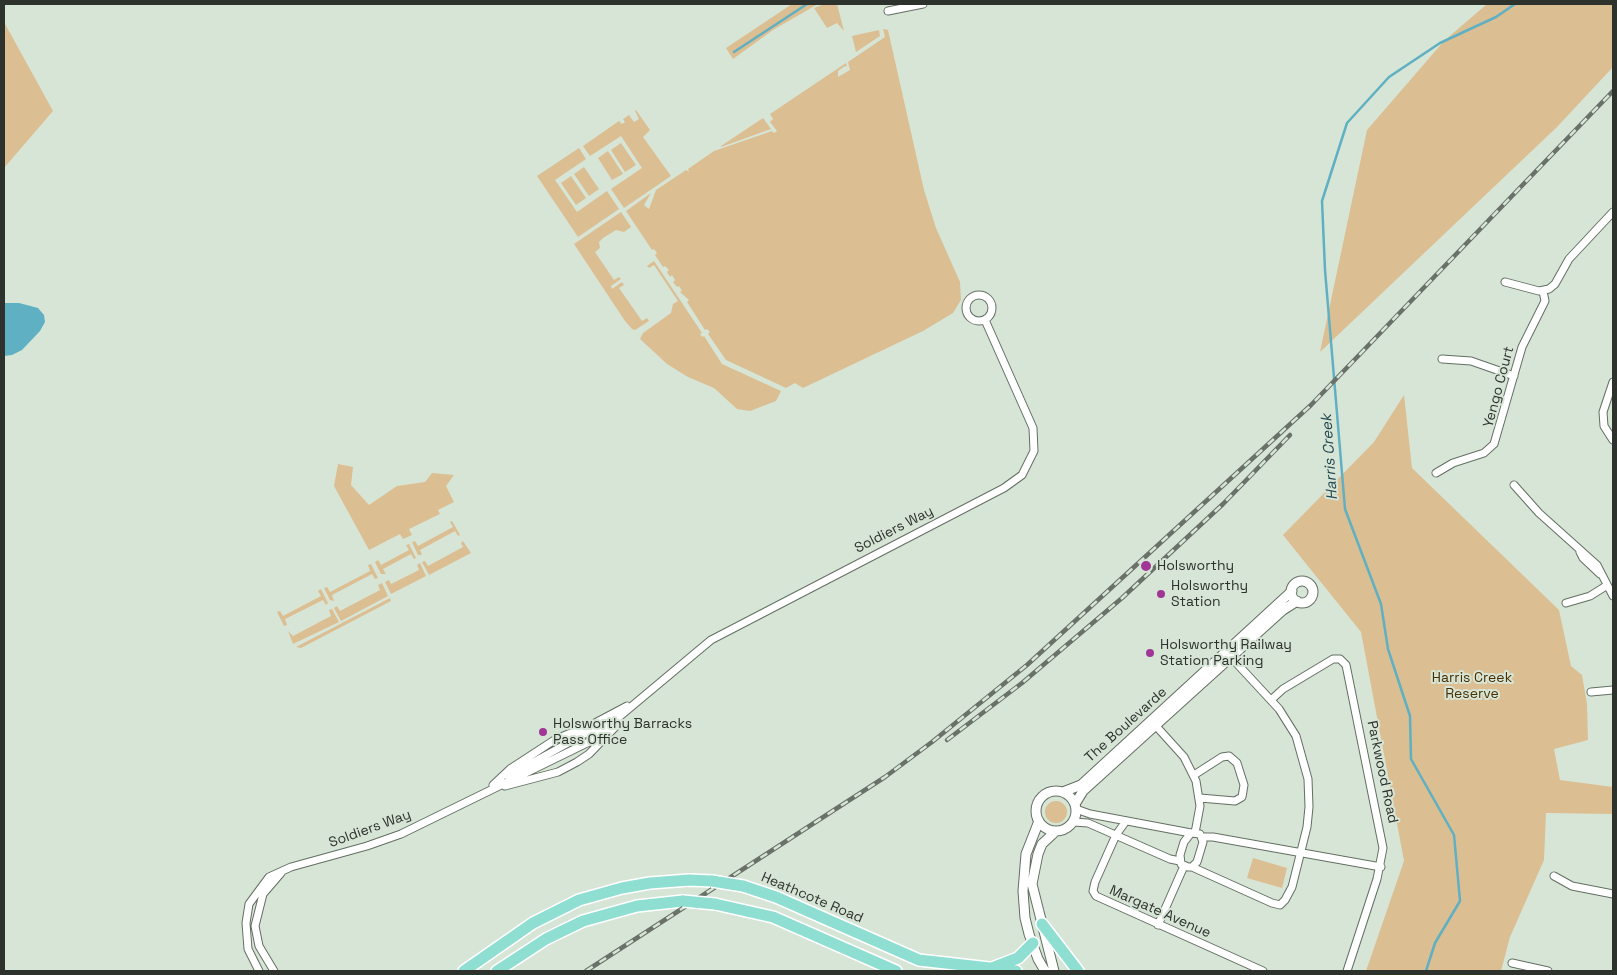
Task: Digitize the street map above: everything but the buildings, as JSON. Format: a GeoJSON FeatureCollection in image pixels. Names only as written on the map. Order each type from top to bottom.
{"type":"FeatureCollection","features":[{"type":"Feature","properties":{"kind":"main road","name":"Heathcote Road"},"geometry":{"type":"LineString","coordinates":[[464,971],[533,923],[579,900],[622,888],[650,883],[689,880],[712,881],[743,886],[776,897],[919,960],[1016,971]]}},
{"type":"Feature","properties":{"kind":"main road"},"geometry":{"type":"LineString","coordinates":[[496,971],[546,939],[583,921],[637,906],[683,901],[715,904],[773,917],[896,971]]}},
{"type":"Feature","properties":{"kind":"main road"},"geometry":{"type":"LineString","coordinates":[[1042,924],[1078,971]]}},
{"type":"Feature","properties":{"kind":"main road"},"geometry":{"type":"LineString","coordinates":[[990,969],[1018,958],[1032,943]]}},
{"type":"Feature","properties":{"kind":"street"},"geometry":{"type":"LineString","coordinates":[[888,12],[923,4]]}},
{"type":"Feature","properties":{"kind":"street"},"geometry":{"type":"LineString","coordinates":[[1505,282],[1543,291],[1552,287],[1569,259],[1613,212]]}},
{"type":"Feature","properties":{"kind":"street","name":"Yengo Court"},"geometry":{"type":"LineString","coordinates":[[1436,473],[1492,448],[1498,436],[1522,347],[1543,304],[1545,295],[1543,291]]}},
{"type":"Feature","properties":{"kind":"street","name":"Soldiers Way"},"geometry":{"type":"LineString","coordinates":[[259,971],[248,950],[246,936],[249,904],[266,880],[285,869],[367,846],[401,834],[487,790],[589,742],[712,640],[1004,488],[1022,475],[1034,451],[1033,428],[985,320]]}},
{"type":"Feature","properties":{"kind":"street"},"geometry":{"type":"LineString","coordinates":[[1442,359],[1475,362],[1514,376]]}},
{"type":"Feature","properties":{"kind":"street"},"geometry":{"type":"LineString","coordinates":[[1613,382],[1603,412],[1604,426],[1613,440]]}},
{"type":"Feature","properties":{"kind":"street"},"geometry":{"type":"LineString","coordinates":[[1514,485],[1526,500],[1600,574],[1613,596]]}},
{"type":"Feature","properties":{"kind":"street"},"geometry":{"type":"LineString","coordinates":[[1300,582],[1308,583],[1312,588],[1312,594],[1308,601],[1297,601],[1292,590],[1294,585],[1300,582]]}},
{"type":"Feature","properties":{"kind":"street"},"geometry":{"type":"LineString","coordinates":[[1566,603],[1590,596],[1606,586]]}},
{"type":"Feature","properties":{"kind":"street","name":"The Boulevarde"},"geometry":{"type":"LineString","coordinates":[[1076,807],[1083,791],[1156,726],[1292,590]]}},
{"type":"Feature","properties":{"kind":"street","name":"The Boulevarde"},"geometry":{"type":"LineString","coordinates":[[1063,792],[1081,785],[1228,655],[1283,610],[1297,601]]}},
{"type":"Feature","properties":{"kind":"street"},"geometry":{"type":"LineString","coordinates":[[1073,822],[1087,822],[1280,905],[1288,896],[1302,853],[1309,807],[1306,770],[1296,736],[1284,715],[1228,655]]}},
{"type":"Feature","properties":{"kind":"street","name":"Parkwood Road"},"geometry":{"type":"LineString","coordinates":[[1271,700],[1333,659],[1340,659],[1346,665],[1383,840],[1380,867],[1347,971]]}},
{"type":"Feature","properties":{"kind":"street"},"geometry":{"type":"LineString","coordinates":[[1591,692],[1613,690]]}},
{"type":"Feature","properties":{"kind":"street","name":"Soldiers Way"},"geometry":{"type":"LineString","coordinates":[[487,790],[558,772],[577,762],[598,746],[639,700]]}},
{"type":"Feature","properties":{"kind":"street","name":"Soldiers Way"},"geometry":{"type":"LineString","coordinates":[[487,790],[510,769],[556,739],[593,724],[639,700]]}},
{"type":"Feature","properties":{"kind":"street"},"geometry":{"type":"LineString","coordinates":[[1156,726],[1184,758],[1194,775],[1200,798],[1196,834],[1199,856],[1192,867]]}},
{"type":"Feature","properties":{"kind":"street"},"geometry":{"type":"LineString","coordinates":[[1194,775],[1222,757],[1229,756],[1237,762],[1244,785],[1242,797],[1235,801],[1200,798]]}},
{"type":"Feature","properties":{"kind":"street"},"geometry":{"type":"LineString","coordinates":[[1056,831],[1046,828],[1039,821],[1036,812],[1040,799],[1053,791],[1063,792],[1076,807],[1126,821],[1380,867]]}},
{"type":"Feature","properties":{"kind":"street"},"geometry":{"type":"LineString","coordinates":[[1054,971],[1034,895],[1032,874],[1042,844],[1056,831],[1068,828],[1073,822],[1076,807]]}},
{"type":"Feature","properties":{"kind":"street"},"geometry":{"type":"LineString","coordinates":[[1039,821],[1028,846],[1023,872],[1023,905],[1032,943],[1045,971]]}},
{"type":"Feature","properties":{"kind":"street","name":"Margate Avenue"},"geometry":{"type":"LineString","coordinates":[[1126,821],[1116,835],[1095,882],[1095,894],[1102,900],[1263,971]]}},
{"type":"Feature","properties":{"kind":"street"},"geometry":{"type":"LineString","coordinates":[[1158,925],[1182,863],[1182,847],[1196,834]]}},
{"type":"Feature","properties":{"kind":"street"},"geometry":{"type":"LineString","coordinates":[[274,971],[259,946],[256,919],[263,894],[285,869]]}},
{"type":"Feature","properties":{"kind":"street"},"geometry":{"type":"LineString","coordinates":[[1554,876],[1569,885],[1612,895]]}},
{"type":"Feature","properties":{"kind":"street"},"geometry":{"type":"LineString","coordinates":[[1512,963],[1548,971]]}},
{"type":"Feature","properties":{"kind":"green space"},"geometry":{"type":"Polygon","coordinates":[[[792,4],[818,4],[773,30],[733,59],[726,48],[792,4]]]}},
{"type":"Feature","properties":{"kind":"green space"},"geometry":{"type":"Polygon","coordinates":[[[824,4],[837,4],[844,31],[837,23],[827,28],[814,8],[824,4]]]}},
{"type":"Feature","properties":{"kind":"green space"},"geometry":{"type":"Polygon","coordinates":[[[1487,4],[1613,4],[1613,67],[1557,127],[1320,352],[1367,130],[1444,41],[1487,4]]]}},
{"type":"Feature","properties":{"kind":"green space"},"geometry":{"type":"Polygon","coordinates":[[[4,22],[53,111],[4,168],[4,22]]]}},
{"type":"Feature","properties":{"kind":"green space"},"geometry":{"type":"Polygon","coordinates":[[[883,29],[888,30],[924,190],[936,228],[960,282],[961,300],[953,313],[923,331],[803,388],[795,383],[786,388],[726,360],[708,334],[710,332],[707,329],[705,330],[687,302],[689,300],[680,292],[682,291],[679,286],[677,287],[673,282],[675,280],[672,275],[670,277],[667,272],[669,270],[665,266],[663,267],[655,255],[657,253],[654,249],[652,250],[626,211],[651,193],[644,205],[649,209],[656,190],[686,170],[689,172],[688,169],[714,151],[772,131],[774,133],[777,131],[770,122],[773,119],[770,114],[846,63],[847,67],[845,66],[838,71],[838,77],[850,70],[848,62],[885,37],[883,29]]]}},
{"type":"Feature","properties":{"kind":"green space"},"geometry":{"type":"Polygon","coordinates":[[[879,30],[880,36],[856,52],[852,36],[879,30]]]}},
{"type":"Feature","properties":{"kind":"green space"},"geometry":{"type":"Polygon","coordinates":[[[636,110],[650,130],[643,137],[671,176],[624,208],[611,189],[642,168],[621,136],[590,156],[583,146],[619,121],[622,124],[625,122],[623,119],[629,115],[634,122],[639,119],[636,110]]]}},
{"type":"Feature","properties":{"kind":"green space"},"geometry":{"type":"Polygon","coordinates":[[[763,118],[771,129],[721,147],[721,146],[763,118]]]}},
{"type":"Feature","properties":{"kind":"green space"},"geometry":{"type":"Polygon","coordinates":[[[621,143],[636,165],[625,172],[611,150],[621,143]]]}},
{"type":"Feature","properties":{"kind":"green space"},"geometry":{"type":"Polygon","coordinates":[[[579,148],[586,159],[555,180],[577,212],[607,191],[619,209],[578,237],[537,176],[579,148]]]}},
{"type":"Feature","properties":{"kind":"green space"},"geometry":{"type":"Polygon","coordinates":[[[608,151],[623,174],[612,180],[598,158],[608,151]]]}},
{"type":"Feature","properties":{"kind":"green space"},"geometry":{"type":"Polygon","coordinates":[[[584,167],[599,189],[589,196],[574,174],[584,167]]]}},
{"type":"Feature","properties":{"kind":"green space"},"geometry":{"type":"Polygon","coordinates":[[[571,176],[586,198],[576,205],[561,183],[571,176]]]}},
{"type":"Feature","properties":{"kind":"green space"},"geometry":{"type":"Polygon","coordinates":[[[621,212],[631,227],[624,232],[616,230],[603,238],[599,242],[600,248],[595,252],[614,280],[619,277],[621,279],[611,286],[612,289],[622,282],[624,285],[619,288],[642,321],[647,318],[649,321],[635,330],[625,321],[574,244],[621,212]]]}},
{"type":"Feature","properties":{"kind":"green space"},"geometry":{"type":"Polygon","coordinates":[[[654,261],[702,333],[700,334],[702,337],[704,336],[722,364],[781,391],[776,401],[750,411],[737,409],[714,388],[688,377],[667,364],[640,339],[643,333],[671,313],[673,304],[678,301],[654,265],[649,268],[647,266],[654,261]]]}},
{"type":"Feature","properties":{"kind":"green space","name":"Harris Creek Reserve"},"geometry":{"type":"Polygon","coordinates":[[[1404,395],[1412,468],[1559,610],[1571,666],[1582,675],[1587,704],[1588,740],[1554,749],[1560,780],[1613,787],[1613,814],[1546,813],[1544,860],[1510,937],[1501,971],[1366,971],[1404,861],[1361,632],[1283,535],[1374,442],[1404,395]]]}},
{"type":"Feature","properties":{"kind":"green space"},"geometry":{"type":"Polygon","coordinates":[[[338,464],[353,467],[351,485],[369,505],[397,486],[425,482],[432,473],[454,475],[446,486],[454,502],[438,510],[440,514],[409,529],[412,535],[403,539],[400,534],[369,550],[334,486],[338,464]]]}},
{"type":"Feature","properties":{"kind":"green space"},"geometry":{"type":"Polygon","coordinates":[[[452,521],[460,535],[458,536],[455,531],[420,550],[422,555],[418,555],[412,542],[415,541],[418,546],[453,527],[450,522],[452,521]]]}},
{"type":"Feature","properties":{"kind":"green space"},"geometry":{"type":"Polygon","coordinates":[[[463,541],[471,553],[429,575],[422,562],[425,561],[428,566],[463,547],[461,543],[463,541]]]}},
{"type":"Feature","properties":{"kind":"green space"},"geometry":{"type":"Polygon","coordinates":[[[409,544],[416,558],[414,559],[411,554],[383,569],[386,574],[381,574],[375,562],[378,560],[381,565],[409,550],[406,545],[409,544]]]}},
{"type":"Feature","properties":{"kind":"green space"},"geometry":{"type":"Polygon","coordinates":[[[420,563],[426,576],[391,594],[385,582],[389,580],[391,584],[419,570],[417,565],[420,563]]]}},
{"type":"Feature","properties":{"kind":"green space"},"geometry":{"type":"Polygon","coordinates":[[[371,564],[378,578],[375,579],[372,574],[332,595],[334,601],[330,600],[324,588],[327,587],[330,592],[370,571],[368,565],[371,564]]]}},
{"type":"Feature","properties":{"kind":"green space"},"geometry":{"type":"Polygon","coordinates":[[[382,583],[388,596],[341,621],[334,608],[337,606],[340,611],[380,590],[378,585],[382,583]]]}},
{"type":"Feature","properties":{"kind":"green space"},"geometry":{"type":"Polygon","coordinates":[[[321,589],[328,603],[326,605],[323,600],[285,619],[287,625],[284,626],[277,612],[280,611],[283,616],[321,596],[318,591],[321,589]]]}},
{"type":"Feature","properties":{"kind":"green space"},"geometry":{"type":"Polygon","coordinates":[[[390,598],[391,601],[301,648],[296,647],[390,598]]]}},
{"type":"Feature","properties":{"kind":"green space"},"geometry":{"type":"Polygon","coordinates":[[[332,609],[339,622],[293,644],[288,631],[293,636],[331,616],[329,610],[332,609]]]}},
{"type":"Feature","properties":{"kind":"green space"},"geometry":{"type":"Polygon","coordinates":[[[1056,801],[1066,808],[1067,812],[1060,822],[1056,823],[1046,816],[1045,812],[1052,802],[1056,801]]]}},
{"type":"Feature","properties":{"kind":"green space"},"geometry":{"type":"Polygon","coordinates":[[[1253,858],[1287,868],[1282,888],[1247,878],[1253,858]]]}},
{"type":"Feature","properties":{"kind":"water"},"geometry":{"type":"Polygon","coordinates":[[[4,303],[19,303],[38,308],[44,315],[45,322],[40,331],[22,350],[12,355],[4,356],[4,303]]]}},
{"type":"Feature","properties":{"kind":"waterway"},"geometry":{"type":"LineString","coordinates":[[734,52],[807,4]]}},
{"type":"Feature","properties":{"kind":"waterway","name":"Harris Creek"},"geometry":{"type":"LineString","coordinates":[[1426,971],[1435,943],[1460,901],[1454,835],[1411,759],[1410,716],[1388,649],[1381,604],[1345,509],[1325,270],[1322,201],[1347,123],[1389,77],[1440,43],[1496,17],[1515,4]]}},
{"type":"Feature","properties":{"kind":"railway"},"geometry":{"type":"LineString","coordinates":[[586,971],[885,777],[932,742],[1027,665],[1311,405],[1613,91]]}},
{"type":"Feature","properties":{"kind":"railway"},"geometry":{"type":"LineString","coordinates":[[947,740],[1022,683],[1122,598],[1223,504],[1290,435]]}},
{"type":"Feature","properties":{"kind":"place","name":"Holsworthy"},"geometry":{"type":"Point","coordinates":[1146,566]}},
{"type":"Feature","properties":{"kind":"place","name":"Holsworthy Station"},"geometry":{"type":"Point","coordinates":[1161,594]}},
{"type":"Feature","properties":{"kind":"place","name":"Holsworthy Railway Station Parking"},"geometry":{"type":"Point","coordinates":[1150,653]}},
{"type":"Feature","properties":{"kind":"place","name":"Holsworthy Barracks Pass Office"},"geometry":{"type":"Point","coordinates":[543,732]}}]}
